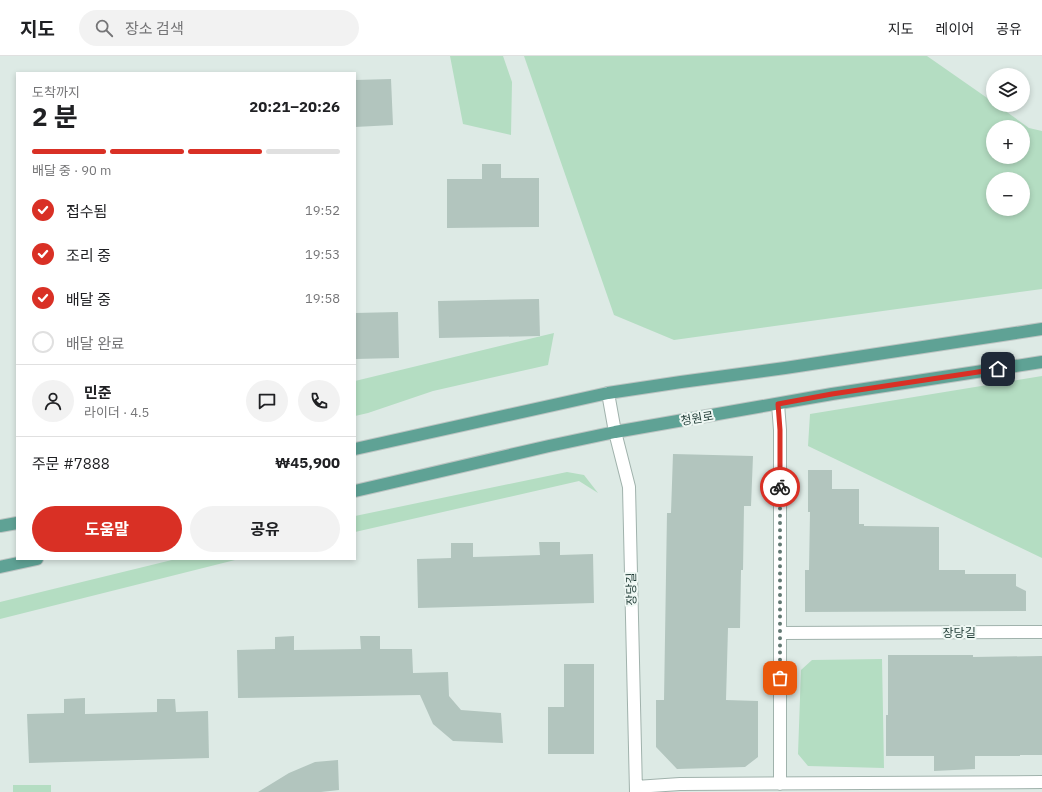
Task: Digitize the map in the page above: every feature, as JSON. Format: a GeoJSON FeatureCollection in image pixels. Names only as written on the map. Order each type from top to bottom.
{"type":"FeatureCollection","features":[{"type":"Feature","properties":{"kind":"main road"},"geometry":{"type":"LineString","coordinates":[[356,449],[608,393],[1042,329]]}},
{"type":"Feature","properties":{"kind":"main road","name":"청원로"},"geometry":{"type":"LineString","coordinates":[[356,491],[615,432],[832,394],[1042,362]]}},
{"type":"Feature","properties":{"kind":"main road"},"geometry":{"type":"LineString","coordinates":[[0,526],[16,523]]}},
{"type":"Feature","properties":{"kind":"main road"},"geometry":{"type":"LineString","coordinates":[[0,567],[32,560]]}},
{"type":"Feature","properties":{"kind":"street","name":"장당길"},"geometry":{"type":"LineString","coordinates":[[608,393],[615,432],[628,487],[636,789],[680,784],[1042,782]]}},
{"type":"Feature","properties":{"kind":"street"},"geometry":{"type":"LineString","coordinates":[[778,404],[780,437],[780,784]]}},
{"type":"Feature","properties":{"kind":"street","name":"장당길"},"geometry":{"type":"LineString","coordinates":[[780,633],[1042,632]]}},
{"type":"Feature","properties":{"kind":"green space"},"geometry":{"type":"Polygon","coordinates":[[[450,56],[503,56],[512,82],[511,135],[463,124],[450,56]]]}},
{"type":"Feature","properties":{"kind":"green space"},"geometry":{"type":"Polygon","coordinates":[[[524,56],[927,56],[986,97],[986,112],[1007,112],[1018,120],[986,120],[986,164],[1030,164],[1030,128],[1042,131],[1042,289],[674,340],[614,315],[524,56]]]}},
{"type":"Feature","properties":{"kind":"green space"},"geometry":{"type":"Polygon","coordinates":[[[554,333],[548,365],[433,391],[356,416],[356,381],[554,333]]]}},
{"type":"Feature","properties":{"kind":"green space"},"geometry":{"type":"Polygon","coordinates":[[[1042,376],[1042,558],[808,446],[810,414],[1042,376]]]}},
{"type":"Feature","properties":{"kind":"green space"},"geometry":{"type":"Polygon","coordinates":[[[567,472],[584,475],[598,493],[579,481],[356,532],[356,516],[567,472]]]}},
{"type":"Feature","properties":{"kind":"green space"},"geometry":{"type":"Polygon","coordinates":[[[172,560],[235,560],[0,619],[0,602],[172,560]]]}},
{"type":"Feature","properties":{"kind":"green space"},"geometry":{"type":"Polygon","coordinates":[[[882,659],[884,768],[808,766],[798,754],[801,670],[812,660],[882,659]]]}},
{"type":"Feature","properties":{"kind":"green space"},"geometry":{"type":"Polygon","coordinates":[[[13,785],[51,785],[51,792],[13,792],[13,785]]]}},
{"type":"Feature","properties":{"kind":"building"},"geometry":{"type":"Polygon","coordinates":[[[391,79],[393,125],[356,127],[356,80],[391,79]]]}},
{"type":"Feature","properties":{"kind":"building"},"geometry":{"type":"Polygon","coordinates":[[[482,164],[501,164],[501,178],[539,178],[539,227],[447,228],[447,179],[482,179],[482,164]]]}},
{"type":"Feature","properties":{"kind":"building"},"geometry":{"type":"Polygon","coordinates":[[[539,299],[540,336],[439,338],[438,301],[539,299]]]}},
{"type":"Feature","properties":{"kind":"building"},"geometry":{"type":"Polygon","coordinates":[[[398,312],[399,358],[356,359],[356,313],[398,312]]]}},
{"type":"Feature","properties":{"kind":"building"},"geometry":{"type":"Polygon","coordinates":[[[673,454],[753,456],[751,506],[744,506],[740,628],[728,628],[726,700],[758,701],[758,757],[745,767],[677,769],[656,747],[656,700],[664,700],[667,513],[671,513],[673,454]]]}},
{"type":"Feature","properties":{"kind":"building"},"geometry":{"type":"Polygon","coordinates":[[[808,470],[832,470],[832,489],[859,489],[859,524],[864,524],[864,526],[939,527],[939,570],[965,570],[965,574],[1016,574],[1016,586],[1026,591],[1026,611],[805,612],[805,570],[809,570],[810,512],[808,512],[808,470]]]}},
{"type":"Feature","properties":{"kind":"building"},"geometry":{"type":"Polygon","coordinates":[[[539,542],[560,542],[560,555],[593,554],[594,603],[418,608],[417,559],[451,558],[451,543],[473,543],[473,557],[540,555],[539,542]]]}},
{"type":"Feature","properties":{"kind":"building"},"geometry":{"type":"Polygon","coordinates":[[[294,636],[294,650],[361,649],[360,636],[380,636],[380,649],[412,649],[413,673],[448,672],[449,696],[461,710],[501,713],[503,743],[453,741],[433,724],[420,695],[238,698],[237,650],[275,649],[275,637],[294,636]]]}},
{"type":"Feature","properties":{"kind":"building"},"geometry":{"type":"Polygon","coordinates":[[[888,655],[973,655],[973,657],[1042,656],[1042,755],[975,756],[975,769],[934,771],[934,756],[886,756],[888,655]]]}},
{"type":"Feature","properties":{"kind":"building"},"geometry":{"type":"Polygon","coordinates":[[[564,664],[594,664],[594,754],[548,754],[548,707],[564,707],[564,664]]]}},
{"type":"Feature","properties":{"kind":"building"},"geometry":{"type":"Polygon","coordinates":[[[85,698],[85,714],[157,712],[157,699],[175,699],[176,712],[208,711],[209,758],[29,763],[27,714],[64,713],[64,699],[85,698]]]}},
{"type":"Feature","properties":{"kind":"building"},"geometry":{"type":"Polygon","coordinates":[[[338,760],[339,790],[321,792],[258,792],[289,773],[315,762],[338,760]]]}},
{"type":"Feature","properties":{"kind":"way so far"},"geometry":{"type":"LineString","coordinates":[[780,487],[780,678]]}},
{"type":"Feature","properties":{"kind":"route"},"geometry":{"type":"LineString","coordinates":[[780,487],[780,430],[778,404],[832,394],[998,369]]}}]}
